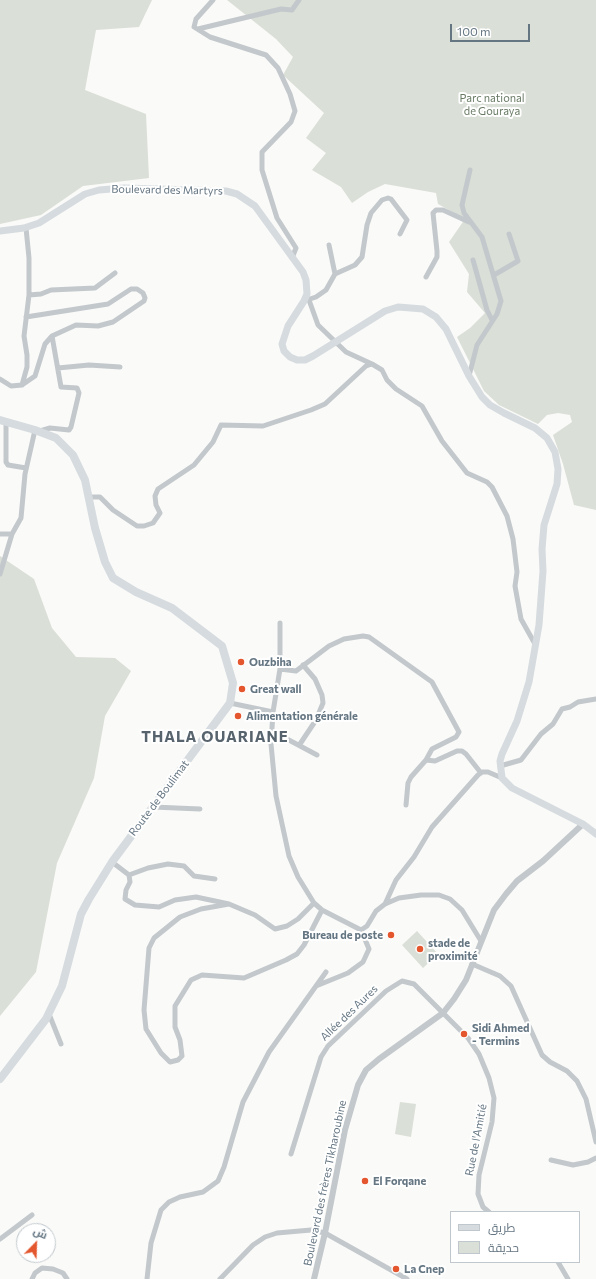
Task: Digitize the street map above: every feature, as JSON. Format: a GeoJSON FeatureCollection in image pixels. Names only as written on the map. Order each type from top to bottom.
{"type":"FeatureCollection","features":[{"type":"Feature","properties":{"kind":"main road","name":"Boulevard des Martyrs"},"geometry":{"type":"LineString","coordinates":[[0,231],[25,228],[39,223],[85,194],[100,190],[124,188],[226,191],[237,194],[255,206],[303,272],[306,280],[307,300],[288,326],[282,344],[284,352],[297,360],[305,360],[385,311],[398,306],[423,309],[436,317],[446,329],[469,376],[482,397],[490,405],[535,428],[547,438],[555,452],[558,469],[557,484],[544,525],[542,549],[543,571],[536,645],[524,703],[502,754],[500,766],[502,778]]}},
{"type":"Feature","properties":{"kind":"main road","name":"Route de Boulimat"},"geometry":{"type":"LineString","coordinates":[[0,1079],[49,1014],[62,986],[81,914],[112,862],[230,703],[233,683],[222,646],[172,608],[136,592],[113,578],[105,562],[85,480],[73,455],[56,438],[3,421]]}},
{"type":"Feature","properties":{"kind":"main road"},"geometry":{"type":"LineString","coordinates":[[502,778],[512,788],[583,824],[596,834]]}},
{"type":"Feature","properties":{"kind":"street"},"geometry":{"type":"LineString","coordinates":[[213,0],[196,19],[194,27],[210,37],[266,55],[278,68],[290,94],[295,111],[291,122],[262,152],[262,170],[277,218],[296,248],[292,258]]}},
{"type":"Feature","properties":{"kind":"street"},"geometry":{"type":"LineString","coordinates":[[198,29],[281,9],[292,10],[300,0]]}},
{"type":"Feature","properties":{"kind":"street"},"geometry":{"type":"LineString","coordinates":[[469,376],[477,346],[501,306],[494,274],[482,237],[470,223],[464,213],[462,205],[470,170]]}},
{"type":"Feature","properties":{"kind":"street"},"geometry":{"type":"LineString","coordinates":[[400,234],[407,220],[391,199],[388,198],[382,200],[371,213],[367,225],[362,257],[356,265],[335,274],[326,290],[316,298],[307,300],[318,325],[346,352],[382,370],[387,380],[396,389],[422,406],[442,441],[467,473],[487,482],[492,487],[507,516],[513,539],[517,572],[515,586],[521,619],[536,645]]}},
{"type":"Feature","properties":{"kind":"street"},"geometry":{"type":"LineString","coordinates":[[426,277],[437,257],[438,251],[433,212],[436,210],[442,210],[470,223]]}},
{"type":"Feature","properties":{"kind":"street"},"geometry":{"type":"LineString","coordinates":[[22,385],[27,367],[24,336],[28,295],[29,258],[25,228]]}},
{"type":"Feature","properties":{"kind":"street"},"geometry":{"type":"LineString","coordinates":[[494,274],[518,261],[509,234]]}},
{"type":"Feature","properties":{"kind":"street"},"geometry":{"type":"LineString","coordinates":[[329,245],[335,274]]}},
{"type":"Feature","properties":{"kind":"street"},"geometry":{"type":"LineString","coordinates":[[473,260],[487,310],[492,320]]}},
{"type":"Feature","properties":{"kind":"street"},"geometry":{"type":"LineString","coordinates":[[28,295],[41,294],[51,290],[95,288],[115,273]]}},
{"type":"Feature","properties":{"kind":"street"},"geometry":{"type":"LineString","coordinates":[[0,379],[11,386],[22,385],[35,376],[45,344],[52,336],[76,325],[98,326],[113,322],[144,301],[145,298],[143,293],[137,289],[131,289],[108,304],[26,317]]}},
{"type":"Feature","properties":{"kind":"street"},"geometry":{"type":"LineString","coordinates":[[0,574],[12,534],[21,518],[21,499],[26,468],[38,431],[50,428],[69,430],[71,427],[79,390],[77,388],[61,387],[52,336]]}},
{"type":"Feature","properties":{"kind":"street"},"geometry":{"type":"LineString","coordinates":[[88,497],[100,497],[113,510],[137,526],[144,526],[153,523],[160,513],[156,505],[155,496],[158,489],[194,465],[213,442],[221,425],[262,426],[311,410],[325,404],[366,366],[372,364]]}},
{"type":"Feature","properties":{"kind":"street"},"geometry":{"type":"LineString","coordinates":[[58,368],[89,365],[120,367]]}},
{"type":"Feature","properties":{"kind":"street"},"geometry":{"type":"LineString","coordinates":[[3,421],[6,462],[8,465],[26,468]]}},
{"type":"Feature","properties":{"kind":"street"},"geometry":{"type":"LineString","coordinates":[[0,534],[12,534]]}},
{"type":"Feature","properties":{"kind":"street"},"geometry":{"type":"LineString","coordinates":[[280,623],[280,669],[273,712],[271,752],[276,796],[289,856],[298,877],[314,903],[322,910],[361,930],[369,949],[364,962],[348,973],[316,986]]}},
{"type":"Feature","properties":{"kind":"street"},"geometry":{"type":"LineString","coordinates":[[280,669],[296,671],[329,646],[344,639],[363,636],[369,637],[432,682],[459,732],[456,737],[432,749],[426,760],[411,777],[408,783],[406,805]]}},
{"type":"Feature","properties":{"kind":"street"},"geometry":{"type":"LineString","coordinates":[[300,744],[316,720],[323,703],[322,695],[315,679],[303,665]]}},
{"type":"Feature","properties":{"kind":"street"},"geometry":{"type":"LineString","coordinates":[[500,766],[521,760],[541,734],[553,724],[562,709],[583,701],[596,699]]}},
{"type":"Feature","properties":{"kind":"street"},"geometry":{"type":"LineString","coordinates":[[230,703],[273,712]]}},
{"type":"Feature","properties":{"kind":"street"},"geometry":{"type":"LineString","coordinates":[[272,730],[300,744],[317,755]]}},
{"type":"Feature","properties":{"kind":"street"},"geometry":{"type":"LineString","coordinates":[[426,760],[435,762],[457,751],[462,751],[481,773]]}},
{"type":"Feature","properties":{"kind":"street"},"geometry":{"type":"LineString","coordinates":[[385,904],[396,880],[414,857],[432,827],[481,773],[488,772],[502,778]]}},
{"type":"Feature","properties":{"kind":"street"},"geometry":{"type":"LineString","coordinates":[[153,807],[200,809]]}},
{"type":"Feature","properties":{"kind":"street","name":"Boulevard des frères Tikharoubine"},"geometry":{"type":"LineString","coordinates":[[314,1279],[325,1233],[345,1130],[358,1085],[366,1070],[443,1013],[466,980],[494,910],[517,881],[543,861],[583,824]]}},
{"type":"Feature","properties":{"kind":"street"},"geometry":{"type":"LineString","coordinates":[[112,862],[129,875],[130,882],[126,890],[125,899],[135,905],[159,907],[175,900],[196,897],[229,904],[255,915],[275,929],[287,926],[298,919],[314,903]]}},
{"type":"Feature","properties":{"kind":"street"},"geometry":{"type":"LineString","coordinates":[[129,875],[148,868],[168,864],[184,866],[194,876],[215,879]]}},
{"type":"Feature","properties":{"kind":"street"},"geometry":{"type":"LineString","coordinates":[[361,930],[367,926],[376,911],[385,904],[399,898],[421,895],[439,895],[450,900],[462,910],[481,941]]}},
{"type":"Feature","properties":{"kind":"street"},"geometry":{"type":"LineString","coordinates":[[229,904],[201,909],[180,917],[154,938],[150,948],[144,1010],[146,1029],[161,1053],[170,1062],[178,1060],[182,1056],[180,1040],[175,1028],[175,1006],[191,980],[202,975],[244,978],[286,960],[297,954],[304,945],[322,910]]}},
{"type":"Feature","properties":{"kind":"street"},"geometry":{"type":"LineString","coordinates":[[472,964],[500,976],[511,986],[542,1055],[550,1062],[567,1071],[577,1081],[586,1099],[596,1142]]}},
{"type":"Feature","properties":{"kind":"street"},"geometry":{"type":"LineString","coordinates":[[147,1279],[151,1244],[161,1210],[169,1202],[180,1197],[203,1192],[218,1181],[224,1167],[243,1102],[270,1052],[326,972]]}},
{"type":"Feature","properties":{"kind":"street","name":"Allée des Aures"},"geometry":{"type":"LineString","coordinates":[[291,1154],[321,1056],[328,1046],[386,991],[402,981],[414,984],[443,1013]]}},
{"type":"Feature","properties":{"kind":"street","name":"Rue de l'Amitié"},"geometry":{"type":"LineString","coordinates":[[443,1013],[468,1038],[479,1054],[489,1078],[494,1098],[492,1122],[479,1175],[478,1194],[483,1207],[488,1211]]}},
{"type":"Feature","properties":{"kind":"street"},"geometry":{"type":"LineString","coordinates":[[49,1014],[61,1044]]}},
{"type":"Feature","properties":{"kind":"street"},"geometry":{"type":"LineString","coordinates":[[551,1160],[573,1165],[588,1162],[596,1158]]}},
{"type":"Feature","properties":{"kind":"street"},"geometry":{"type":"LineString","coordinates":[[0,1239],[32,1215]]}},
{"type":"Feature","properties":{"kind":"street"},"geometry":{"type":"LineString","coordinates":[[220,1279],[248,1249],[265,1237],[277,1233],[298,1230],[325,1233],[398,1276],[408,1279]]}},
{"type":"Feature","properties":{"kind":"street"},"geometry":{"type":"LineString","coordinates":[[559,1263],[568,1279]]}},
{"type":"Feature","properties":{"kind":"street"},"geometry":{"type":"LineString","coordinates":[[32,1279],[35,1273],[42,1268],[53,1269],[63,1273],[68,1279]]}},
{"type":"Feature","properties":{"kind":"street"},"geometry":{"type":"LineString","coordinates":[[61,1279],[63,1273]]}},
{"type":"Feature","properties":{"kind":"green space"},"geometry":{"type":"Polygon","coordinates":[[[0,0],[152,0],[139,27],[96,30],[85,90],[146,114],[149,178],[83,186],[41,215],[0,224],[0,0]]]}},
{"type":"Feature","properties":{"kind":"green space","name":"Parc national de Gouraya"},"geometry":{"type":"Polygon","coordinates":[[[227,0],[596,0],[596,510],[574,505],[563,464],[553,435],[572,422],[570,415],[558,413],[547,415],[538,424],[499,405],[484,391],[457,337],[470,328],[485,313],[467,292],[469,274],[449,242],[465,219],[438,204],[436,193],[385,184],[368,192],[352,203],[341,187],[312,170],[326,153],[306,138],[324,113],[283,75],[293,57],[276,39],[227,0]]]}},
{"type":"Feature","properties":{"kind":"green space"},"geometry":{"type":"Polygon","coordinates":[[[0,556],[34,579],[52,628],[76,657],[115,658],[131,671],[105,716],[94,778],[57,863],[36,972],[0,1016],[0,556]]]}},
{"type":"Feature","properties":{"kind":"green space","name":"stade de proximité"},"geometry":{"type":"Polygon","coordinates":[[[417,931],[438,954],[423,968],[402,945],[417,931]]]}},
{"type":"Feature","properties":{"kind":"green space"},"geometry":{"type":"Polygon","coordinates":[[[400,1102],[416,1104],[411,1137],[395,1134],[400,1102]]]}},
{"type":"Feature","properties":{"kind":"place","name":"Ouzbiha"},"geometry":{"type":"Point","coordinates":[241,662]}},
{"type":"Feature","properties":{"kind":"place","name":"Great wall"},"geometry":{"type":"Point","coordinates":[242,689]}},
{"type":"Feature","properties":{"kind":"place","name":"Alimentation générale"},"geometry":{"type":"Point","coordinates":[238,716]}},
{"type":"Feature","properties":{"kind":"place","name":"Bureau de poste"},"geometry":{"type":"Point","coordinates":[391,935]}},
{"type":"Feature","properties":{"kind":"place","name":"stade de proximité"},"geometry":{"type":"Point","coordinates":[420,949]}},
{"type":"Feature","properties":{"kind":"place","name":"Sidi Ahmed - Termins"},"geometry":{"type":"Point","coordinates":[464,1034]}},
{"type":"Feature","properties":{"kind":"place","name":"El Forqane"},"geometry":{"type":"Point","coordinates":[365,1181]}},
{"type":"Feature","properties":{"kind":"place","name":"La Cnep"},"geometry":{"type":"Point","coordinates":[396,1269]}},
{"type":"Feature","properties":{"kind":"district","name":"THALA OUARIANE"},"geometry":{"type":"Point","coordinates":[215,737]}}]}
